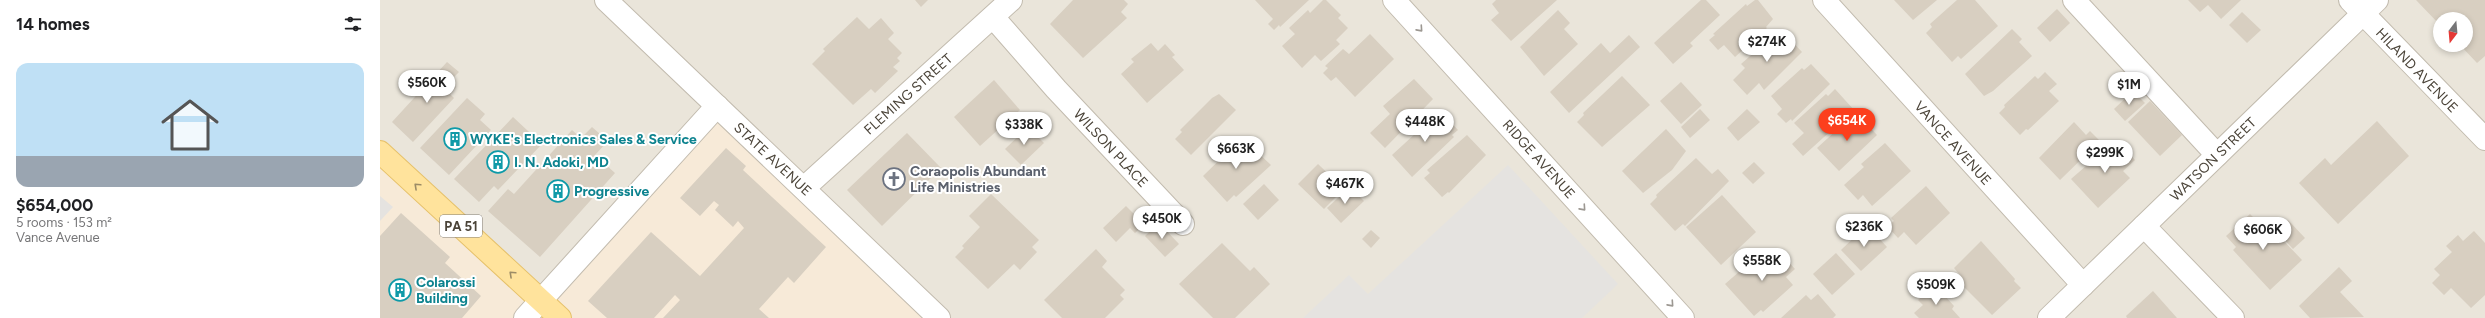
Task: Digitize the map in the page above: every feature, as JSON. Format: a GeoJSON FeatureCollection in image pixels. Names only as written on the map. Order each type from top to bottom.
{"type":"FeatureCollection","features":[{"type":"Feature","properties":{"kind":"main road","name":"PA 51"},"geometry":{"type":"LineString","coordinates":[[380,152],[560,318]]}},
{"type":"Feature","properties":{"kind":"street","name":"STATE AVENUE"},"geometry":{"type":"LineString","coordinates":[[606,0],[939,318]]}},
{"type":"Feature","properties":{"kind":"street","name":"FLEMING STREET"},"geometry":{"type":"LineString","coordinates":[[804,188],[1012,0]]}},
{"type":"Feature","properties":{"kind":"street","name":"RIDGE AVENUE"},"geometry":{"type":"LineString","coordinates":[[1394,0],[1683,318]]}},
{"type":"Feature","properties":{"kind":"street","name":"VANCE AVENUE"},"geometry":{"type":"LineString","coordinates":[[1824,0],[2083,285]]}},
{"type":"Feature","properties":{"kind":"street"},"geometry":{"type":"LineString","coordinates":[[2074,0],[2217,155]]}},
{"type":"Feature","properties":{"kind":"street","name":"WATSON STREET"},"geometry":{"type":"LineString","coordinates":[[2049,318],[2217,155],[2363,5]]}},
{"type":"Feature","properties":{"kind":"street","name":"HILAND AVENUE"},"geometry":{"type":"LineString","coordinates":[[2363,5],[2485,139]]}},
{"type":"Feature","properties":{"kind":"street","name":"WILSON PLACE"},"geometry":{"type":"LineString","coordinates":[[993,17],[1056,89],[1183,224]]}},
{"type":"Feature","properties":{"kind":"street"},"geometry":{"type":"LineString","coordinates":[[525,318],[718,106]]}},
{"type":"Feature","properties":{"kind":"street"},"geometry":{"type":"LineString","coordinates":[[2144,226],[2233,318]]}},
{"type":"Feature","properties":{"kind":"shaded area"},"geometry":{"type":"Polygon","coordinates":[[[380,0],[2485,0],[2485,318],[939,318],[541,301],[380,152],[380,0]]]}},
{"type":"Feature","properties":{"kind":"shaded area"},"geometry":{"type":"Polygon","coordinates":[[[717,106],[939,318],[380,318],[380,152],[541,300],[717,106]]]}},
{"type":"Feature","properties":{"kind":"shaded area"},"geometry":{"type":"Polygon","coordinates":[[[1508,165],[1618,284],[1582,318],[1303,318],[1349,275],[1368,294],[1508,165]]]}},
{"type":"Feature","properties":{"kind":"shaded area"},"geometry":{"type":"Polygon","coordinates":[[[380,196],[393,207],[380,221],[380,196]]]}},
{"type":"Feature","properties":{"kind":"building"},"geometry":{"type":"Polygon","coordinates":[[[915,0],[928,0],[921,7],[915,0]]]}},
{"type":"Feature","properties":{"kind":"building"},"geometry":{"type":"Polygon","coordinates":[[[1073,0],[1124,0],[1128,4],[1121,12],[1127,18],[1083,58],[1050,24],[1073,0]]]}},
{"type":"Feature","properties":{"kind":"building"},"geometry":{"type":"Polygon","coordinates":[[[1255,0],[1309,0],[1280,27],[1279,25],[1274,30],[1268,24],[1273,19],[1255,0]]]}},
{"type":"Feature","properties":{"kind":"building"},"geometry":{"type":"Polygon","coordinates":[[[1323,0],[1326,0],[1341,15],[1338,18],[1348,28],[1336,40],[1340,44],[1321,61],[1315,55],[1302,68],[1282,46],[1295,34],[1289,28],[1308,10],[1310,13],[1323,0]]]}},
{"type":"Feature","properties":{"kind":"building"},"geometry":{"type":"Polygon","coordinates":[[[1496,0],[1557,0],[1511,41],[1491,20],[1499,13],[1492,4],[1496,0]]]}},
{"type":"Feature","properties":{"kind":"building"},"geometry":{"type":"Polygon","coordinates":[[[1701,0],[1706,0],[1720,15],[1690,43],[1693,46],[1673,64],[1654,43],[1701,0]]]}},
{"type":"Feature","properties":{"kind":"building"},"geometry":{"type":"Polygon","coordinates":[[[1755,0],[1758,0],[1773,19],[1766,27],[1767,28],[1735,57],[1724,45],[1718,50],[1709,40],[1715,35],[1713,34],[1746,4],[1747,6],[1755,0]]]}},
{"type":"Feature","properties":{"kind":"building"},"geometry":{"type":"Polygon","coordinates":[[[1894,0],[1937,0],[1913,20],[1894,0]]]}},
{"type":"Feature","properties":{"kind":"building"},"geometry":{"type":"Polygon","coordinates":[[[1957,0],[1975,0],[1998,26],[1961,59],[1958,56],[1952,62],[1926,33],[1932,27],[1930,24],[1957,0]]]}},
{"type":"Feature","properties":{"kind":"building"},"geometry":{"type":"Polygon","coordinates":[[[2188,0],[2241,0],[2221,19],[2208,5],[2200,12],[2188,0]]]}},
{"type":"Feature","properties":{"kind":"building"},"geometry":{"type":"Polygon","coordinates":[[[2416,0],[2485,0],[2485,56],[2477,63],[2467,52],[2473,52],[2473,12],[2433,12],[2433,18],[2416,0]]]}},
{"type":"Feature","properties":{"kind":"building"},"geometry":{"type":"Polygon","coordinates":[[[2057,9],[2070,23],[2050,42],[2037,28],[2057,9]]]}},
{"type":"Feature","properties":{"kind":"building"},"geometry":{"type":"Polygon","coordinates":[[[1558,10],[1570,23],[1564,29],[1578,44],[1544,76],[1520,47],[1558,10]]]}},
{"type":"Feature","properties":{"kind":"building"},"geometry":{"type":"Polygon","coordinates":[[[2242,12],[2261,30],[2247,43],[2229,25],[2242,12]]]}},
{"type":"Feature","properties":{"kind":"building"},"geometry":{"type":"Polygon","coordinates":[[[857,17],[869,29],[881,18],[894,33],[888,39],[902,53],[897,58],[900,61],[893,67],[898,71],[875,93],[871,89],[853,105],[812,64],[825,51],[823,49],[857,17]]]}},
{"type":"Feature","properties":{"kind":"building"},"geometry":{"type":"Polygon","coordinates":[[[2012,29],[2022,39],[2019,42],[2032,56],[1993,91],[1984,96],[1965,74],[2012,29]]]}},
{"type":"Feature","properties":{"kind":"building"},"geometry":{"type":"Polygon","coordinates":[[[1782,31],[1802,52],[1764,90],[1759,83],[1747,95],[1733,80],[1745,68],[1741,64],[1774,35],[1775,37],[1782,31]]]}},
{"type":"Feature","properties":{"kind":"building"},"geometry":{"type":"Polygon","coordinates":[[[1370,34],[1394,59],[1355,97],[1336,77],[1331,81],[1323,73],[1328,68],[1325,66],[1343,49],[1349,54],[1370,34]]]}},
{"type":"Feature","properties":{"kind":"building"},"geometry":{"type":"Polygon","coordinates":[[[1629,35],[1640,47],[1569,113],[1550,92],[1601,43],[1610,53],[1629,35]]]}},
{"type":"Feature","properties":{"kind":"building"},"geometry":{"type":"Polygon","coordinates":[[[1151,43],[1158,51],[1165,44],[1175,55],[1172,57],[1184,70],[1147,103],[1121,74],[1134,62],[1131,59],[1151,43]]]}},
{"type":"Feature","properties":{"kind":"building"},"geometry":{"type":"Polygon","coordinates":[[[447,62],[459,72],[450,81],[456,87],[450,94],[454,98],[413,142],[392,122],[447,62]]]}},
{"type":"Feature","properties":{"kind":"building"},"geometry":{"type":"Polygon","coordinates":[[[1811,64],[1830,84],[1792,121],[1791,119],[1786,123],[1777,114],[1782,109],[1771,96],[1802,68],[1804,70],[1811,64]]]}},
{"type":"Feature","properties":{"kind":"building"},"geometry":{"type":"Polygon","coordinates":[[[2045,72],[2057,84],[2049,91],[2059,101],[2028,130],[2026,129],[2020,135],[1999,113],[2005,107],[2004,105],[2035,76],[2038,79],[2045,72]]]}},
{"type":"Feature","properties":{"kind":"building"},"geometry":{"type":"Polygon","coordinates":[[[1622,76],[1650,105],[1602,147],[1577,122],[1584,115],[1583,113],[1622,76]]]}},
{"type":"Feature","properties":{"kind":"building"},"geometry":{"type":"Polygon","coordinates":[[[1414,79],[1433,99],[1385,148],[1370,133],[1390,114],[1383,106],[1414,79]]]}},
{"type":"Feature","properties":{"kind":"building"},"geometry":{"type":"Polygon","coordinates":[[[994,80],[1020,110],[980,146],[954,117],[994,80]]]}},
{"type":"Feature","properties":{"kind":"building"},"geometry":{"type":"Polygon","coordinates":[[[1681,82],[1702,105],[1681,124],[1660,101],[1681,82]]]}},
{"type":"Feature","properties":{"kind":"building"},"geometry":{"type":"Polygon","coordinates":[[[1835,89],[1854,110],[1803,156],[1792,144],[1804,133],[1794,123],[1826,94],[1828,96],[1835,89]]]}},
{"type":"Feature","properties":{"kind":"building"},"geometry":{"type":"Polygon","coordinates":[[[2133,91],[2145,103],[2125,121],[2114,109],[2133,91]]]}},
{"type":"Feature","properties":{"kind":"building"},"geometry":{"type":"Polygon","coordinates":[[[1219,94],[1236,110],[1191,155],[1175,139],[1182,132],[1180,130],[1212,98],[1219,94]]]}},
{"type":"Feature","properties":{"kind":"building","name":"WYKE's Electronics Sales & Service"},"geometry":{"type":"Polygon","coordinates":[[[467,98],[485,114],[480,120],[491,130],[449,175],[420,148],[467,98]]]}},
{"type":"Feature","properties":{"kind":"building"},"geometry":{"type":"Polygon","coordinates":[[[2150,101],[2182,135],[2160,156],[2128,122],[2150,101]]]}},
{"type":"Feature","properties":{"kind":"building"},"geometry":{"type":"Polygon","coordinates":[[[1700,109],[1710,120],[1690,138],[1681,127],[1700,109]]]}},
{"type":"Feature","properties":{"kind":"building"},"geometry":{"type":"Polygon","coordinates":[[[1747,109],[1760,122],[1738,141],[1727,128],[1747,109]]]}},
{"type":"Feature","properties":{"kind":"building"},"geometry":{"type":"Polygon","coordinates":[[[1439,110],[1458,130],[1452,135],[1454,137],[1412,177],[1392,155],[1416,133],[1413,130],[1431,113],[1433,115],[1439,110]]]}},
{"type":"Feature","properties":{"kind":"building"},"geometry":{"type":"Polygon","coordinates":[[[1858,115],[1877,135],[1839,171],[1817,148],[1850,118],[1851,120],[1858,115]]]}},
{"type":"Feature","properties":{"kind":"building","name":"I. N. Adoki, MD"},"geometry":{"type":"Polygon","coordinates":[[[513,117],[542,144],[498,190],[494,186],[479,202],[454,179],[513,117]]]}},
{"type":"Feature","properties":{"kind":"building"},"geometry":{"type":"Polygon","coordinates":[[[2377,121],[2409,156],[2338,224],[2299,183],[2325,158],[2331,165],[2377,121]]]}},
{"type":"Feature","properties":{"kind":"building"},"geometry":{"type":"Polygon","coordinates":[[[2074,122],[2086,135],[2090,131],[2100,141],[2060,180],[2039,158],[2074,122]]]}},
{"type":"Feature","properties":{"kind":"building","name":"Progressive"},"geometry":{"type":"Polygon","coordinates":[[[592,127],[608,141],[595,155],[615,173],[540,257],[488,211],[508,189],[514,194],[572,130],[581,138],[592,127]]]}},
{"type":"Feature","properties":{"kind":"building"},"geometry":{"type":"Polygon","coordinates":[[[1028,127],[1044,143],[1021,165],[1005,149],[1028,127]]]}},
{"type":"Feature","properties":{"kind":"building"},"geometry":{"type":"Polygon","coordinates":[[[1666,129],[1686,151],[1672,170],[1643,193],[1622,171],[1666,129]]]}},
{"type":"Feature","properties":{"kind":"building","name":"Coraopolis Abundant Life Ministries"},"geometry":{"type":"Polygon","coordinates":[[[907,133],[941,168],[882,226],[847,190],[907,133]]]}},
{"type":"Feature","properties":{"kind":"building"},"geometry":{"type":"Polygon","coordinates":[[[1467,135],[1486,155],[1449,193],[1448,192],[1442,197],[1424,178],[1430,173],[1427,170],[1467,135]]]}},
{"type":"Feature","properties":{"kind":"building"},"geometry":{"type":"Polygon","coordinates":[[[1242,138],[1271,165],[1236,197],[1234,195],[1227,202],[1203,176],[1242,138]]]}},
{"type":"Feature","properties":{"kind":"building"},"geometry":{"type":"Polygon","coordinates":[[[2116,140],[2135,160],[2123,171],[2130,178],[2098,208],[2071,179],[2116,140]]]}},
{"type":"Feature","properties":{"kind":"building"},"geometry":{"type":"Polygon","coordinates":[[[1885,143],[1911,171],[1872,206],[1863,195],[1858,200],[1844,185],[1864,167],[1861,164],[1885,143]]]}},
{"type":"Feature","properties":{"kind":"building"},"geometry":{"type":"Polygon","coordinates":[[[726,148],[746,166],[743,170],[826,247],[794,283],[788,277],[759,309],[769,318],[663,318],[680,300],[675,295],[654,318],[607,318],[588,301],[651,232],[700,276],[744,228],[738,221],[733,227],[715,210],[719,205],[714,201],[700,216],[680,198],[726,148]]]}},
{"type":"Feature","properties":{"kind":"building"},"geometry":{"type":"Polygon","coordinates":[[[1696,158],[1712,174],[1718,169],[1729,181],[1685,226],[1683,224],[1675,231],[1650,204],[1657,197],[1656,195],[1696,158]]]}},
{"type":"Feature","properties":{"kind":"building"},"geometry":{"type":"Polygon","coordinates":[[[1754,162],[1765,173],[1753,184],[1742,173],[1754,162]]]}},
{"type":"Feature","properties":{"kind":"building"},"geometry":{"type":"Polygon","coordinates":[[[1318,164],[1344,189],[1324,209],[1298,184],[1318,164]]]}},
{"type":"Feature","properties":{"kind":"building"},"geometry":{"type":"Polygon","coordinates":[[[1264,184],[1279,200],[1258,220],[1243,204],[1264,184]]]}},
{"type":"Feature","properties":{"kind":"building"},"geometry":{"type":"Polygon","coordinates":[[[1926,186],[1950,213],[1916,245],[1904,232],[1898,238],[1887,226],[1894,221],[1891,218],[1926,186]]]}},
{"type":"Feature","properties":{"kind":"building"},"geometry":{"type":"Polygon","coordinates":[[[1350,187],[1364,201],[1341,223],[1327,208],[1350,187]]]}},
{"type":"Feature","properties":{"kind":"building"},"geometry":{"type":"Polygon","coordinates":[[[991,194],[1039,240],[1032,247],[1037,252],[1020,270],[1014,264],[988,289],[955,257],[964,248],[962,246],[980,227],[969,216],[991,194]]]}},
{"type":"Feature","properties":{"kind":"building"},"geometry":{"type":"Polygon","coordinates":[[[1722,195],[1756,232],[1721,265],[1686,227],[1722,195]]]}},
{"type":"Feature","properties":{"kind":"building"},"geometry":{"type":"Polygon","coordinates":[[[1126,206],[1144,224],[1135,233],[1130,228],[1116,242],[1103,228],[1126,206]]]}},
{"type":"Feature","properties":{"kind":"building","name":"Colarossi Building"},"geometry":{"type":"Polygon","coordinates":[[[401,213],[450,257],[445,263],[481,296],[462,318],[380,318],[380,236],[401,213]]]}},
{"type":"Feature","properties":{"kind":"building"},"geometry":{"type":"Polygon","coordinates":[[[2250,214],[2260,224],[2264,220],[2302,260],[2270,290],[2233,250],[2236,247],[2226,236],[2250,214]]]}},
{"type":"Feature","properties":{"kind":"building"},"geometry":{"type":"Polygon","coordinates":[[[2288,220],[2305,238],[2293,249],[2276,231],[2288,220]]]}},
{"type":"Feature","properties":{"kind":"building"},"geometry":{"type":"Polygon","coordinates":[[[1159,223],[1179,244],[1165,257],[1145,236],[1159,223]]]}},
{"type":"Feature","properties":{"kind":"building"},"geometry":{"type":"Polygon","coordinates":[[[1867,225],[1887,247],[1861,271],[1841,250],[1867,225]]]}},
{"type":"Feature","properties":{"kind":"building"},"geometry":{"type":"Polygon","coordinates":[[[1371,230],[1380,238],[1371,248],[1362,239],[1371,230]]]}},
{"type":"Feature","properties":{"kind":"building"},"geometry":{"type":"Polygon","coordinates":[[[2474,231],[2485,243],[2485,295],[2471,308],[2451,288],[2444,295],[2432,283],[2440,275],[2434,269],[2452,252],[2446,246],[2458,235],[2463,241],[2474,231]]]}},
{"type":"Feature","properties":{"kind":"building"},"geometry":{"type":"Polygon","coordinates":[[[1981,241],[2015,279],[2014,281],[2021,288],[1992,315],[1955,278],[1959,274],[1954,268],[1981,241]]]}},
{"type":"Feature","properties":{"kind":"building"},"geometry":{"type":"Polygon","coordinates":[[[1222,243],[1250,271],[1254,267],[1270,284],[1235,318],[1213,318],[1179,284],[1222,243]]]}},
{"type":"Feature","properties":{"kind":"building"},"geometry":{"type":"Polygon","coordinates":[[[1776,248],[1795,269],[1786,277],[1793,285],[1763,312],[1761,310],[1754,316],[1725,284],[1748,264],[1752,268],[1776,248]]]}},
{"type":"Feature","properties":{"kind":"building"},"geometry":{"type":"Polygon","coordinates":[[[1096,249],[1107,261],[1102,267],[1125,290],[1120,295],[1124,299],[1105,318],[1062,318],[1044,300],[1096,249]]]}},
{"type":"Feature","properties":{"kind":"building"},"geometry":{"type":"Polygon","coordinates":[[[1836,253],[1855,274],[1832,295],[1813,274],[1836,253]]]}},
{"type":"Feature","properties":{"kind":"building"},"geometry":{"type":"Polygon","coordinates":[[[2339,267],[2352,281],[2340,292],[2364,317],[2310,318],[2299,306],[2339,267]]]}},
{"type":"Feature","properties":{"kind":"building"},"geometry":{"type":"Polygon","coordinates":[[[1935,285],[1954,306],[1952,309],[1960,318],[1919,318],[1914,313],[1923,305],[1918,300],[1935,285]]]}},
{"type":"Feature","properties":{"kind":"building"},"geometry":{"type":"Polygon","coordinates":[[[2153,291],[2177,318],[2127,318],[2126,316],[2153,291]]]}},
{"type":"Feature","properties":{"kind":"building"},"geometry":{"type":"Polygon","coordinates":[[[1818,294],[1836,315],[1833,318],[1781,318],[1806,295],[1811,300],[1818,294]]]}},
{"type":"Feature","properties":{"kind":"place","name":"WYKE's Electronics Sales & Service"},"geometry":{"type":"Point","coordinates":[455,139]}},
{"type":"Feature","properties":{"kind":"place","name":"I. N. Adoki, MD"},"geometry":{"type":"Point","coordinates":[498,162]}},
{"type":"Feature","properties":{"kind":"place","name":"Coraopolis Abundant Life Ministries"},"geometry":{"type":"Point","coordinates":[894,179]}},
{"type":"Feature","properties":{"kind":"place","name":"Progressive"},"geometry":{"type":"Point","coordinates":[558,191]}},
{"type":"Feature","properties":{"kind":"place","name":"Colarossi Building"},"geometry":{"type":"Point","coordinates":[400,290]}}]}
